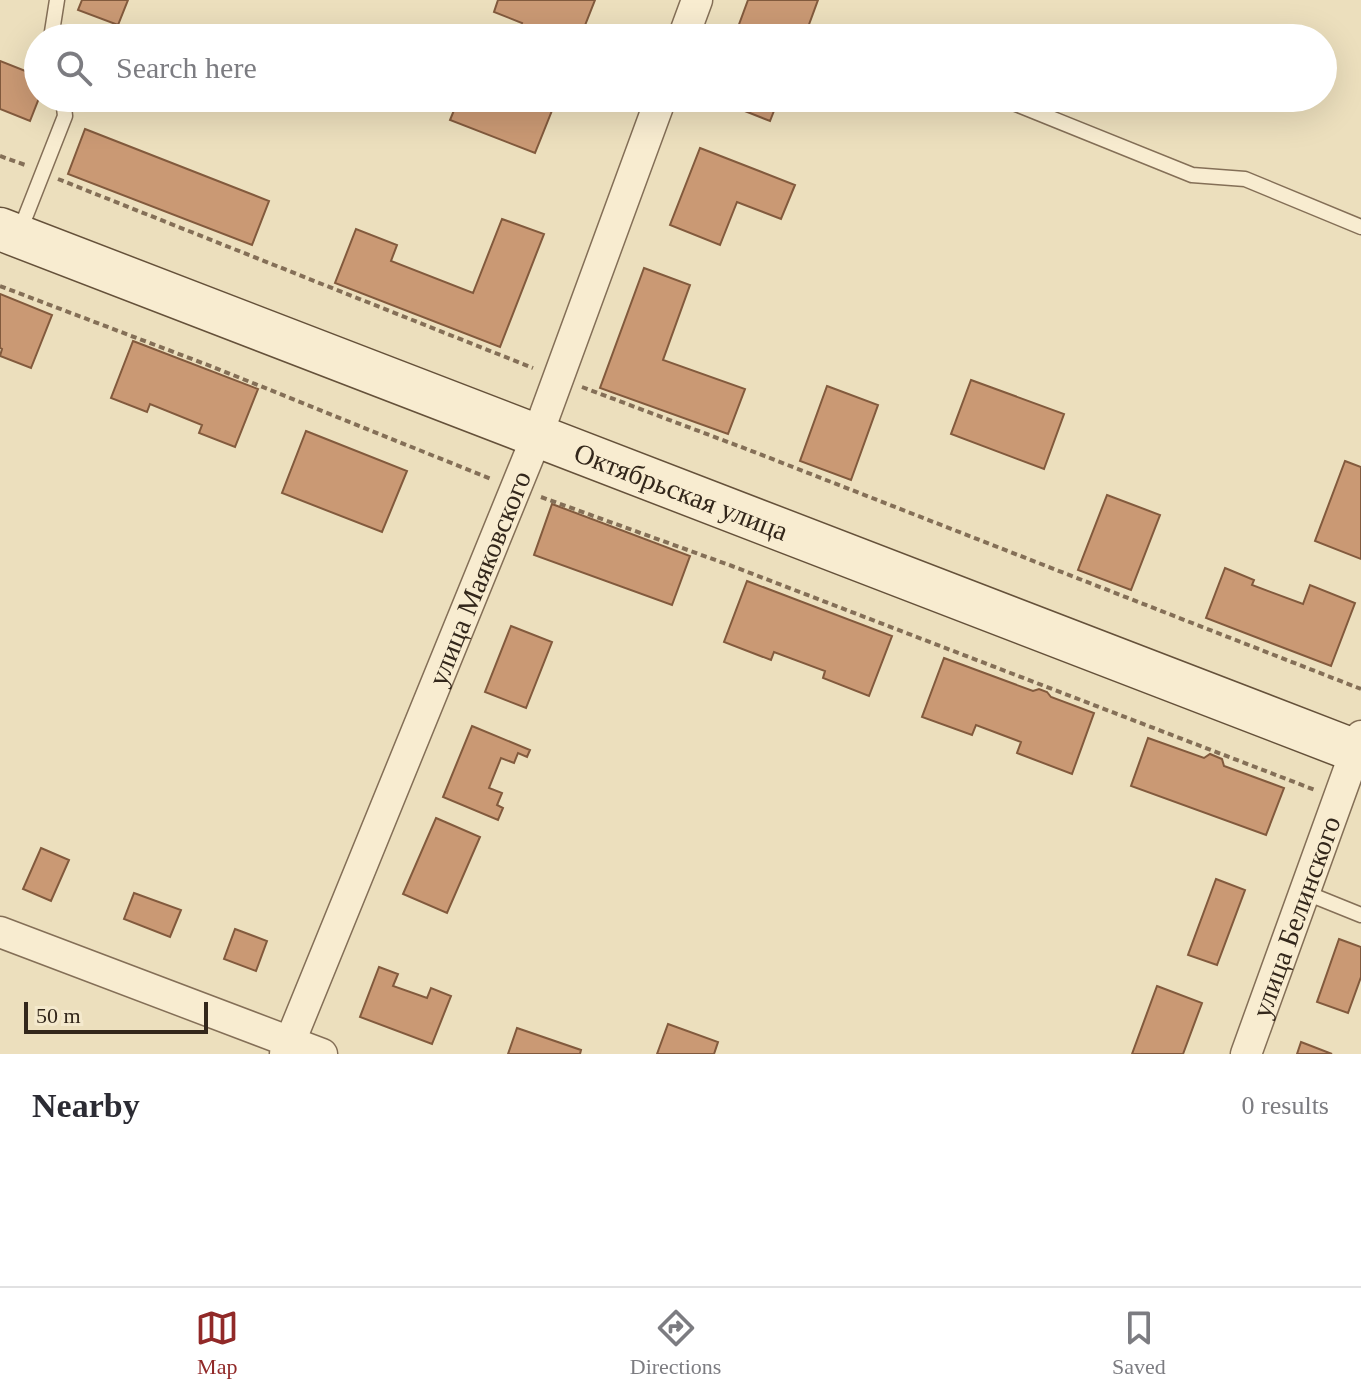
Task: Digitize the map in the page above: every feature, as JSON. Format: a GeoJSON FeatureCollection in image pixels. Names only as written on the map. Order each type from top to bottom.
{"type":"FeatureCollection","features":[{"type":"Feature","properties":{"kind":"main road","name":"Октябрьская улица"},"geometry":{"type":"LineString","coordinates":[[9,232],[537,436],[1359,747]]}},
{"type":"Feature","properties":{"kind":"street"},"geometry":{"type":"LineString","coordinates":[[688,24],[697,0]]}},
{"type":"Feature","properties":{"kind":"street","name":"улица Маяковского"},"geometry":{"type":"LineString","coordinates":[[287,1048],[537,436],[656,112]]}},
{"type":"Feature","properties":{"kind":"street","name":"улица Белинского"},"geometry":{"type":"LineString","coordinates":[[1246,1054],[1337,799],[1359,747]]}},
{"type":"Feature","properties":{"kind":"street"},"geometry":{"type":"LineString","coordinates":[[0,932],[287,1048],[322,1054]]}},
{"type":"Feature","properties":{"kind":"lane"},"geometry":{"type":"LineString","coordinates":[[53,24],[57,0]]}},
{"type":"Feature","properties":{"kind":"lane"},"geometry":{"type":"LineString","coordinates":[[9,232],[43,173],[65,112]]}},
{"type":"Feature","properties":{"kind":"lane"},"geometry":{"type":"LineString","coordinates":[[1036,112],[1192,175],[1245,179],[1361,227]]}},
{"type":"Feature","properties":{"kind":"lane"},"geometry":{"type":"LineString","coordinates":[[1304,892],[1361,915]]}},
{"type":"Feature","properties":{"kind":"path"},"geometry":{"type":"LineString","coordinates":[[0,156],[558,378],[1361,689]]}},
{"type":"Feature","properties":{"kind":"path"},"geometry":{"type":"LineString","coordinates":[[0,286],[516,488],[732,566],[1337,799]]}},
{"type":"Feature","properties":{"kind":"building"},"geometry":{"type":"Polygon","coordinates":[[[82,0],[128,0],[118,24],[78,10],[82,0]]]}},
{"type":"Feature","properties":{"kind":"building"},"geometry":{"type":"Polygon","coordinates":[[[498,0],[595,0],[586,24],[522,24],[494,12],[498,0]]]}},
{"type":"Feature","properties":{"kind":"building"},"geometry":{"type":"Polygon","coordinates":[[[748,0],[818,0],[809,24],[739,24],[748,0]]]}},
{"type":"Feature","properties":{"kind":"building"},"geometry":{"type":"Polygon","coordinates":[[[0,61],[24,70],[24,112],[34,112],[30,121],[0,109],[0,61]]]}},
{"type":"Feature","properties":{"kind":"building"},"geometry":{"type":"Polygon","coordinates":[[[453,112],[551,112],[535,153],[450,120],[453,112]]]}},
{"type":"Feature","properties":{"kind":"building"},"geometry":{"type":"Polygon","coordinates":[[[747,112],[774,112],[770,121],[747,112]]]}},
{"type":"Feature","properties":{"kind":"building"},"geometry":{"type":"Polygon","coordinates":[[[85,129],[269,201],[252,245],[68,174],[85,129]]]}},
{"type":"Feature","properties":{"kind":"building"},"geometry":{"type":"Polygon","coordinates":[[[700,148],[795,185],[781,219],[737,202],[720,245],[670,225],[700,148]]]}},
{"type":"Feature","properties":{"kind":"building"},"geometry":{"type":"Polygon","coordinates":[[[502,219],[544,234],[500,347],[335,283],[356,229],[397,245],[391,261],[473,293],[502,219]]]}},
{"type":"Feature","properties":{"kind":"building"},"geometry":{"type":"Polygon","coordinates":[[[644,268],[690,285],[663,360],[745,389],[728,434],[600,388],[644,268]]]}},
{"type":"Feature","properties":{"kind":"building"},"geometry":{"type":"Polygon","coordinates":[[[0,294],[52,315],[31,368],[0,356],[0,294]]]}},
{"type":"Feature","properties":{"kind":"building"},"geometry":{"type":"Polygon","coordinates":[[[133,341],[258,389],[235,447],[199,433],[202,425],[150,404],[147,412],[111,398],[133,341]]]}},
{"type":"Feature","properties":{"kind":"building"},"geometry":{"type":"Polygon","coordinates":[[[971,380],[1064,414],[1044,469],[951,434],[971,380]]]}},
{"type":"Feature","properties":{"kind":"building"},"geometry":{"type":"Polygon","coordinates":[[[827,386],[878,405],[851,480],[800,461],[827,386]]]}},
{"type":"Feature","properties":{"kind":"building"},"geometry":{"type":"Polygon","coordinates":[[[306,431],[407,471],[382,532],[282,493],[306,431]]]}},
{"type":"Feature","properties":{"kind":"building"},"geometry":{"type":"Polygon","coordinates":[[[1345,461],[1361,467],[1361,559],[1315,541],[1345,461]]]}},
{"type":"Feature","properties":{"kind":"building"},"geometry":{"type":"Polygon","coordinates":[[[1107,495],[1160,515],[1131,590],[1078,570],[1107,495]]]}},
{"type":"Feature","properties":{"kind":"building"},"geometry":{"type":"Polygon","coordinates":[[[552,504],[690,556],[672,605],[534,555],[552,504]]]}},
{"type":"Feature","properties":{"kind":"building"},"geometry":{"type":"Polygon","coordinates":[[[1225,568],[1254,580],[1252,585],[1303,604],[1310,585],[1355,603],[1331,666],[1206,618],[1225,568]]]}},
{"type":"Feature","properties":{"kind":"building"},"geometry":{"type":"Polygon","coordinates":[[[747,581],[892,636],[869,696],[823,678],[825,671],[774,652],[771,660],[724,642],[747,581]]]}},
{"type":"Feature","properties":{"kind":"building"},"geometry":{"type":"Polygon","coordinates":[[[511,626],[552,642],[526,708],[485,692],[511,626]]]}},
{"type":"Feature","properties":{"kind":"building"},"geometry":{"type":"Polygon","coordinates":[[[944,658],[1033,691],[1039,689],[1051,697],[1094,713],[1072,774],[1017,753],[1021,742],[976,725],[972,735],[922,717],[944,658]]]}},
{"type":"Feature","properties":{"kind":"building"},"geometry":{"type":"Polygon","coordinates":[[[472,726],[530,750],[527,757],[518,753],[514,763],[501,758],[489,788],[502,793],[497,805],[503,808],[498,820],[443,797],[472,726]]]}},
{"type":"Feature","properties":{"kind":"building"},"geometry":{"type":"Polygon","coordinates":[[[1148,738],[1204,758],[1210,754],[1222,759],[1224,766],[1284,788],[1266,835],[1131,786],[1148,738]]]}},
{"type":"Feature","properties":{"kind":"building"},"geometry":{"type":"Polygon","coordinates":[[[436,818],[480,837],[447,913],[403,894],[436,818]]]}},
{"type":"Feature","properties":{"kind":"building"},"geometry":{"type":"Polygon","coordinates":[[[41,848],[69,860],[51,901],[23,889],[41,848]]]}},
{"type":"Feature","properties":{"kind":"building"},"geometry":{"type":"Polygon","coordinates":[[[1216,879],[1245,890],[1217,965],[1188,955],[1216,879]]]}},
{"type":"Feature","properties":{"kind":"building"},"geometry":{"type":"Polygon","coordinates":[[[134,893],[181,910],[170,937],[124,919],[134,893]]]}},
{"type":"Feature","properties":{"kind":"building"},"geometry":{"type":"Polygon","coordinates":[[[235,929],[267,941],[256,971],[224,959],[235,929]]]}},
{"type":"Feature","properties":{"kind":"building"},"geometry":{"type":"Polygon","coordinates":[[[1339,939],[1361,947],[1361,977],[1348,1013],[1317,1002],[1339,939]]]}},
{"type":"Feature","properties":{"kind":"building"},"geometry":{"type":"Polygon","coordinates":[[[379,967],[398,974],[393,986],[427,998],[431,988],[451,996],[432,1044],[360,1017],[379,967]]]}},
{"type":"Feature","properties":{"kind":"building"},"geometry":{"type":"Polygon","coordinates":[[[1157,986],[1202,1003],[1183,1054],[1132,1054],[1157,986]]]}},
{"type":"Feature","properties":{"kind":"building"},"geometry":{"type":"Polygon","coordinates":[[[668,1024],[718,1042],[714,1054],[657,1054],[668,1024]]]}},
{"type":"Feature","properties":{"kind":"building"},"geometry":{"type":"Polygon","coordinates":[[[517,1028],[581,1050],[580,1054],[508,1054],[517,1028]]]}},
{"type":"Feature","properties":{"kind":"building"},"geometry":{"type":"Polygon","coordinates":[[[1301,1042],[1332,1054],[1297,1054],[1301,1042]]]}}]}
